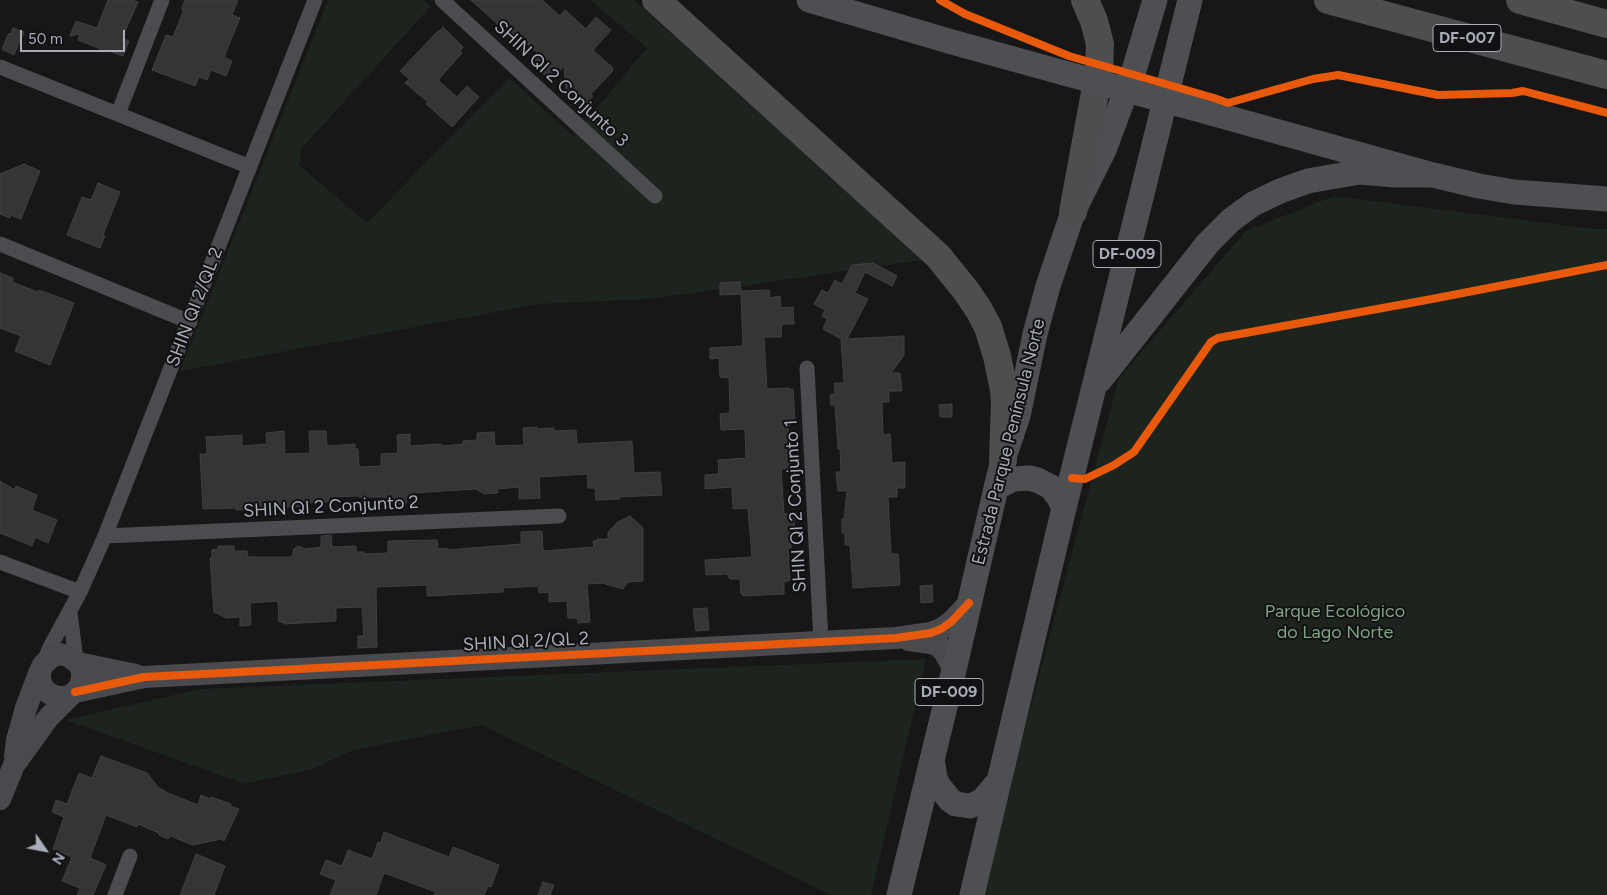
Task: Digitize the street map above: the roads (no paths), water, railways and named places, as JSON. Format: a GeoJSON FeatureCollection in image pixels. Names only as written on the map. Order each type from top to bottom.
{"type":"FeatureCollection","features":[{"type":"Feature","properties":{"kind":"highway"},"geometry":{"type":"LineString","coordinates":[[656,0],[938,256],[967,292],[980,310],[988,327],[997,356],[1004,390],[1003,460]]}},
{"type":"Feature","properties":{"kind":"highway"},"geometry":{"type":"LineString","coordinates":[[1074,212],[1099,71],[1100,44],[1094,20],[1086,0]]}},
{"type":"Feature","properties":{"kind":"highway","name":"DF-007"},"geometry":{"type":"LineString","coordinates":[[1328,0],[1607,76]]}},
{"type":"Feature","properties":{"kind":"highway"},"geometry":{"type":"LineString","coordinates":[[1520,0],[1607,24]]}},
{"type":"Feature","properties":{"kind":"main road"},"geometry":{"type":"LineString","coordinates":[[809,0],[952,42],[1433,175],[1514,192],[1607,199]]}},
{"type":"Feature","properties":{"kind":"main road","name":"Estrada Parque Península Norte"},"geometry":{"type":"LineString","coordinates":[[899,895],[996,488],[1018,416],[1035,334],[1048,286],[1074,212],[1104,150],[1156,0]]}},
{"type":"Feature","properties":{"kind":"main road","name":"DF-009"},"geometry":{"type":"LineString","coordinates":[[972,895],[1064,508],[1190,0]]}},
{"type":"Feature","properties":{"kind":"main road"},"geometry":{"type":"LineString","coordinates":[[1095,387],[1208,243],[1231,220],[1253,204],[1280,191],[1308,181],[1360,172],[1433,175]]}},
{"type":"Feature","properties":{"kind":"main road"},"geometry":{"type":"LineString","coordinates":[[996,488],[1013,479],[1029,478],[1037,480],[1051,487],[1064,508]]}},
{"type":"Feature","properties":{"kind":"main road"},"geometry":{"type":"LineString","coordinates":[[932,759],[938,785],[950,800],[956,804],[970,806],[982,802],[998,782]]}},
{"type":"Feature","properties":{"kind":"street"},"geometry":{"type":"LineString","coordinates":[[118,114],[162,0]]}},
{"type":"Feature","properties":{"kind":"street","name":"SHIN QI 2/QL 2"},"geometry":{"type":"LineString","coordinates":[[14,765],[17,740],[33,688],[50,647],[80,592],[105,536],[315,0]]}},
{"type":"Feature","properties":{"kind":"street","name":"SHIN QI 2 Conjunto 3"},"geometry":{"type":"LineString","coordinates":[[442,0],[654,196]]}},
{"type":"Feature","properties":{"kind":"street"},"geometry":{"type":"LineString","coordinates":[[0,67],[250,167]]}},
{"type":"Feature","properties":{"kind":"street"},"geometry":{"type":"LineString","coordinates":[[0,244],[190,322]]}},
{"type":"Feature","properties":{"kind":"street","name":"SHIN QI 2 Conjunto 1"},"geometry":{"type":"LineString","coordinates":[[807,368],[821,642]]}},
{"type":"Feature","properties":{"kind":"street","name":"SHIN QI 2 Conjunto 2"},"geometry":{"type":"LineString","coordinates":[[105,536],[559,516]]}},
{"type":"Feature","properties":{"kind":"street"},"geometry":{"type":"LineString","coordinates":[[0,562],[80,592]]}},
{"type":"Feature","properties":{"kind":"street","name":"SHIN QI 2/QL 2"},"geometry":{"type":"LineString","coordinates":[[0,799],[14,765],[48,718],[73,693],[144,677],[896,638],[930,633],[941,629],[951,622],[969,603]]}},
{"type":"Feature","properties":{"kind":"street"},"geometry":{"type":"LineString","coordinates":[[70,612],[77,662],[82,670],[80,686],[67,697],[58,697],[50,694],[43,688],[40,680],[42,668],[50,658],[59,654],[68,656],[77,662]]}},
{"type":"Feature","properties":{"kind":"street","name":"SHIN QI 2/QL 2"},"geometry":{"type":"LineString","coordinates":[[896,638],[931,642],[939,646],[954,670]]}},
{"type":"Feature","properties":{"kind":"street","name":"SHIN QI 2/QL 2"},"geometry":{"type":"LineString","coordinates":[[77,662],[144,677]]}},
{"type":"Feature","properties":{"kind":"street"},"geometry":{"type":"LineString","coordinates":[[115,895],[130,856]]}},
{"type":"Feature","properties":{"kind":"park label","name":"Parque Ecológico do Lago Norte"},"geometry":{"type":"Point","coordinates":[1335,622]}}]}
